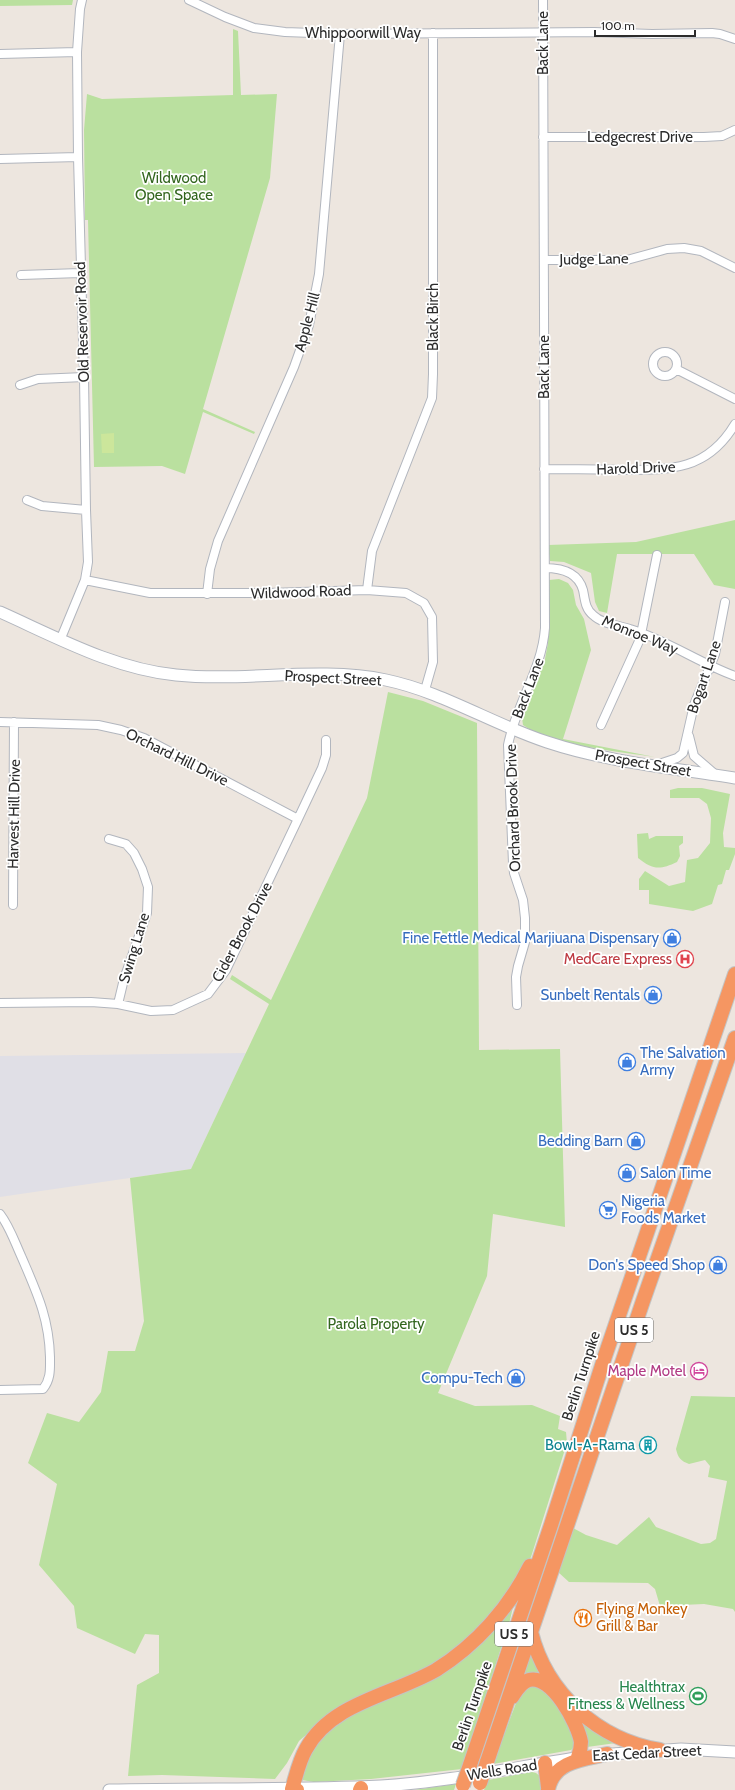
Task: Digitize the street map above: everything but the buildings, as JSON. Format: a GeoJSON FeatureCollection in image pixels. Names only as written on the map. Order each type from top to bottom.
{"type":"FeatureCollection","features":[{"type":"Feature","properties":{"kind":"highway","name":"Berlin Turnpike"},"geometry":{"type":"LineString","coordinates":[[462,1788],[551,1525],[604,1356],[735,974]]}},
{"type":"Feature","properties":{"kind":"highway"},"geometry":{"type":"LineString","coordinates":[[715,1032],[735,1038]]}},
{"type":"Feature","properties":{"kind":"highway","name":"US 5"},"geometry":{"type":"LineString","coordinates":[[479,1786],[641,1308],[735,1038]]}},
{"type":"Feature","properties":{"kind":"highway"},"geometry":{"type":"LineString","coordinates":[[295,1790],[306,1749],[316,1736],[329,1724],[344,1713],[369,1700],[410,1683],[435,1670],[458,1654],[480,1635],[503,1610],[516,1592],[551,1525]]}},
{"type":"Feature","properties":{"kind":"highway"},"geometry":{"type":"LineString","coordinates":[[531,1632],[538,1656],[578,1730],[581,1744],[578,1757]]}},
{"type":"Feature","properties":{"kind":"highway"},"geometry":{"type":"LineString","coordinates":[[505,1710],[520,1686],[530,1680],[545,1682],[557,1691],[576,1710],[601,1729],[628,1742],[660,1750]]}},
{"type":"Feature","properties":{"kind":"highway"},"geometry":{"type":"LineString","coordinates":[[548,1789],[554,1773],[562,1766],[608,1754]]}},
{"type":"Feature","properties":{"kind":"highway"},"geometry":{"type":"LineString","coordinates":[[545,1763],[548,1789]]}},
{"type":"Feature","properties":{"kind":"main road","name":"Prospect Street"},"geometry":{"type":"LineString","coordinates":[[0,612],[119,663],[162,673],[199,676],[347,676],[384,680],[425,690],[512,728],[559,746],[600,756],[735,778]]}},
{"type":"Feature","properties":{"kind":"main road","name":"East Cedar Street"},"geometry":{"type":"LineString","coordinates":[[560,1760],[660,1750],[735,1752]]}},
{"type":"Feature","properties":{"kind":"main road","name":"Wells Road"},"geometry":{"type":"LineString","coordinates":[[109,1790],[360,1789],[438,1780],[560,1760]]}},
{"type":"Feature","properties":{"kind":"street","name":"Old Reservoir Road"},"geometry":{"type":"LineString","coordinates":[[61,638],[85,580],[88,562],[78,157],[77,52],[82,0]]}},
{"type":"Feature","properties":{"kind":"street","name":"Whippoorwill Way"},"geometry":{"type":"LineString","coordinates":[[188,0],[254,28],[285,32],[340,34],[543,32]]}},
{"type":"Feature","properties":{"kind":"street","name":"Back Lane"},"geometry":{"type":"LineString","coordinates":[[512,728],[542,650],[545,628],[543,0]]}},
{"type":"Feature","properties":{"kind":"street"},"geometry":{"type":"LineString","coordinates":[[543,32],[712,33],[735,39]]}},
{"type":"Feature","properties":{"kind":"street","name":"Black Birch"},"geometry":{"type":"LineString","coordinates":[[367,590],[372,551],[432,398],[433,33]]}},
{"type":"Feature","properties":{"kind":"street","name":"Apple Hill"},"geometry":{"type":"LineString","coordinates":[[207,594],[210,569],[218,541],[294,367],[309,325],[319,274],[340,34]]}},
{"type":"Feature","properties":{"kind":"street"},"geometry":{"type":"LineString","coordinates":[[0,54],[77,52]]}},
{"type":"Feature","properties":{"kind":"street","name":"Ledgecrest Drive"},"geometry":{"type":"LineString","coordinates":[[543,137],[704,137],[722,136],[735,130]]}},
{"type":"Feature","properties":{"kind":"street"},"geometry":{"type":"LineString","coordinates":[[0,159],[78,157]]}},
{"type":"Feature","properties":{"kind":"street","name":"Judge Lane"},"geometry":{"type":"LineString","coordinates":[[544,260],[627,260],[667,249],[684,248],[701,251],[735,268]]}},
{"type":"Feature","properties":{"kind":"street"},"geometry":{"type":"LineString","coordinates":[[21,275],[80,273]]}},
{"type":"Feature","properties":{"kind":"street"},"geometry":{"type":"LineString","coordinates":[[676,369],[735,399]]}},
{"type":"Feature","properties":{"kind":"street"},"geometry":{"type":"LineString","coordinates":[[20,385],[38,379],[84,377]]}},
{"type":"Feature","properties":{"kind":"street","name":"Harold Drive"},"geometry":{"type":"LineString","coordinates":[[544,469],[652,470],[680,467],[696,461],[712,452],[725,439],[735,424]]}},
{"type":"Feature","properties":{"kind":"street"},"geometry":{"type":"LineString","coordinates":[[27,500],[42,506],[86,510]]}},
{"type":"Feature","properties":{"kind":"street"},"geometry":{"type":"LineString","coordinates":[[601,725],[642,633],[657,555]]}},
{"type":"Feature","properties":{"kind":"street","name":"Monroe Way"},"geometry":{"type":"LineString","coordinates":[[545,568],[559,568],[575,576],[581,584],[586,606],[597,619],[642,633],[735,676]]}},
{"type":"Feature","properties":{"kind":"street","name":"Wildwood Road"},"geometry":{"type":"LineString","coordinates":[[85,580],[150,593],[207,594],[367,590],[406,593],[424,603],[432,617],[434,662],[425,690]]}},
{"type":"Feature","properties":{"kind":"street","name":"Bogart Lane"},"geometry":{"type":"LineString","coordinates":[[656,765],[676,758],[683,753],[694,705],[715,654],[725,602]]}},
{"type":"Feature","properties":{"kind":"street","name":"Orchard Hill Drive"},"geometry":{"type":"LineString","coordinates":[[0,722],[98,725],[121,730],[144,738],[298,819]]}},
{"type":"Feature","properties":{"kind":"street","name":"Harvest Hill Drive"},"geometry":{"type":"LineString","coordinates":[[13,905],[14,722]]}},
{"type":"Feature","properties":{"kind":"street","name":"Orchard Brook Drive"},"geometry":{"type":"LineString","coordinates":[[512,728],[508,745],[508,754],[513,863],[514,873],[523,900],[525,918],[525,942],[516,977],[516,1005]]}},
{"type":"Feature","properties":{"kind":"street","name":"Bogart Lane"},"geometry":{"type":"LineString","coordinates":[[688,729],[694,756],[716,775]]}},
{"type":"Feature","properties":{"kind":"street","name":"Cider Brook Drive"},"geometry":{"type":"LineString","coordinates":[[0,1003],[91,1002],[118,1004],[151,1011],[173,1010],[208,994],[226,970],[322,768],[326,754],[326,740]]}},
{"type":"Feature","properties":{"kind":"street","name":"Swing Lane"},"geometry":{"type":"LineString","coordinates":[[109,839],[126,844],[134,853],[148,887],[147,913],[124,979],[118,1004]]}},
{"type":"Feature","properties":{"kind":"street"},"geometry":{"type":"LineString","coordinates":[[0,1214],[9,1227],[36,1289],[49,1335],[50,1370],[49,1383],[43,1389],[0,1390]]}},
{"type":"Feature","properties":{"kind":"shaded area"},"geometry":{"type":"Polygon","coordinates":[[[246,1053],[191,1169],[0,1197],[0,1056],[246,1053]]]}},
{"type":"Feature","properties":{"kind":"green space"},"geometry":{"type":"Polygon","coordinates":[[[0,0],[73,0],[72,5],[0,6],[0,0]]]}},
{"type":"Feature","properties":{"kind":"green space","name":"Wildwood Open Space"},"geometry":{"type":"Polygon","coordinates":[[[233,29],[238,31],[241,95],[277,94],[270,178],[203,409],[255,432],[254,434],[203,412],[185,474],[162,466],[94,467],[88,220],[85,220],[84,130],[87,94],[102,99],[233,95],[233,29]]]}},
{"type":"Feature","properties":{"kind":"green space"},"geometry":{"type":"Polygon","coordinates":[[[114,433],[114,453],[102,453],[101,434],[114,433]]]}},
{"type":"Feature","properties":{"kind":"green space"},"geometry":{"type":"Polygon","coordinates":[[[735,520],[735,589],[714,585],[694,554],[617,554],[607,613],[599,611],[595,602],[591,573],[564,562],[550,561],[548,545],[636,542],[735,520]]]}},
{"type":"Feature","properties":{"kind":"green space"},"geometry":{"type":"Polygon","coordinates":[[[549,575],[549,580],[559,579],[568,583],[573,590],[576,605],[584,619],[591,650],[563,739],[655,757],[567,743],[535,732],[523,725],[522,718],[545,659],[548,643],[549,575]]]}},
{"type":"Feature","properties":{"kind":"green space","name":"Parola Property"},"geometry":{"type":"Polygon","coordinates":[[[388,692],[423,701],[477,723],[479,1050],[560,1049],[565,1227],[493,1214],[487,1276],[438,1393],[475,1406],[532,1405],[560,1416],[558,1429],[566,1432],[567,1443],[531,1557],[520,1577],[486,1621],[449,1654],[426,1669],[335,1709],[299,1741],[287,1763],[275,1779],[162,1775],[128,1776],[137,1685],[159,1673],[159,1635],[145,1634],[135,1654],[77,1628],[74,1606],[39,1565],[57,1484],[28,1463],[47,1413],[79,1422],[101,1392],[108,1351],[135,1351],[144,1321],[130,1178],[191,1169],[269,1004],[230,979],[232,975],[271,1000],[367,798],[388,692]]]}},
{"type":"Feature","properties":{"kind":"green space"},"geometry":{"type":"Polygon","coordinates":[[[678,788],[702,788],[730,794],[723,833],[724,847],[735,848],[735,854],[729,870],[726,870],[722,884],[718,885],[712,904],[693,911],[649,904],[649,890],[639,890],[639,879],[645,871],[669,886],[685,882],[687,860],[698,858],[710,843],[711,818],[707,804],[699,798],[670,798],[670,790],[678,788]]]}},
{"type":"Feature","properties":{"kind":"green space"},"geometry":{"type":"Polygon","coordinates":[[[648,833],[649,839],[656,836],[683,836],[683,843],[679,846],[680,856],[677,862],[657,868],[648,865],[638,858],[637,834],[648,833]]]}},
{"type":"Feature","properties":{"kind":"green space"},"geometry":{"type":"Polygon","coordinates":[[[691,1396],[735,1397],[735,1612],[733,1609],[704,1604],[660,1606],[655,1589],[648,1583],[569,1582],[558,1572],[573,1528],[586,1535],[617,1545],[649,1517],[656,1527],[701,1544],[710,1543],[716,1539],[727,1481],[708,1477],[710,1466],[705,1460],[689,1464],[684,1462],[680,1459],[676,1449],[691,1396]]]}},
{"type":"Feature","properties":{"kind":"green space"},"geometry":{"type":"Polygon","coordinates":[[[513,1607],[462,1769],[371,1779],[314,1782],[302,1780],[310,1750],[339,1721],[470,1650],[513,1607]]]}},
{"type":"Feature","properties":{"kind":"green space"},"geometry":{"type":"Polygon","coordinates":[[[531,1650],[550,1681],[523,1675],[531,1650]]]}},
{"type":"Feature","properties":{"kind":"green space"},"geometry":{"type":"Polygon","coordinates":[[[531,1684],[549,1692],[574,1731],[575,1747],[571,1750],[493,1764],[521,1690],[531,1684]]]}},
{"type":"Feature","properties":{"kind":"green space"},"geometry":{"type":"Polygon","coordinates":[[[577,1714],[616,1743],[587,1747],[577,1714]]]}},
{"type":"Feature","properties":{"kind":"green space"},"geometry":{"type":"Polygon","coordinates":[[[532,1772],[541,1777],[543,1790],[484,1790],[488,1780],[532,1772]]]}},
{"type":"Feature","properties":{"kind":"green space"},"geometry":{"type":"Polygon","coordinates":[[[456,1784],[454,1790],[414,1790],[456,1784]]]}},
{"type":"Feature","properties":{"kind":"place","name":"Fine Fettle Medical Marjiuana Dispensary"},"geometry":{"type":"Point","coordinates":[672,938]}},
{"type":"Feature","properties":{"kind":"place","name":"MedCare Express"},"geometry":{"type":"Point","coordinates":[685,959]}},
{"type":"Feature","properties":{"kind":"place","name":"Sunbelt Rentals"},"geometry":{"type":"Point","coordinates":[653,995]}},
{"type":"Feature","properties":{"kind":"place","name":"The Salvation Army"},"geometry":{"type":"Point","coordinates":[627,1062]}},
{"type":"Feature","properties":{"kind":"place","name":"Bedding Barn"},"geometry":{"type":"Point","coordinates":[636,1141]}},
{"type":"Feature","properties":{"kind":"place","name":"Salon Time"},"geometry":{"type":"Point","coordinates":[627,1173]}},
{"type":"Feature","properties":{"kind":"place","name":"Nigeria Foods Market"},"geometry":{"type":"Point","coordinates":[608,1210]}},
{"type":"Feature","properties":{"kind":"place","name":"Don's Speed Shop"},"geometry":{"type":"Point","coordinates":[718,1265]}},
{"type":"Feature","properties":{"kind":"place","name":"Maple Motel"},"geometry":{"type":"Point","coordinates":[699,1371]}},
{"type":"Feature","properties":{"kind":"place","name":"Compu-Tech"},"geometry":{"type":"Point","coordinates":[516,1378]}},
{"type":"Feature","properties":{"kind":"place","name":"Bowl-A-Rama"},"geometry":{"type":"Point","coordinates":[648,1445]}},
{"type":"Feature","properties":{"kind":"place","name":"Flying Monkey Grill & Bar"},"geometry":{"type":"Point","coordinates":[583,1618]}},
{"type":"Feature","properties":{"kind":"place","name":"Healthtrax Fitness & Wellness"},"geometry":{"type":"Point","coordinates":[698,1696]}}]}
